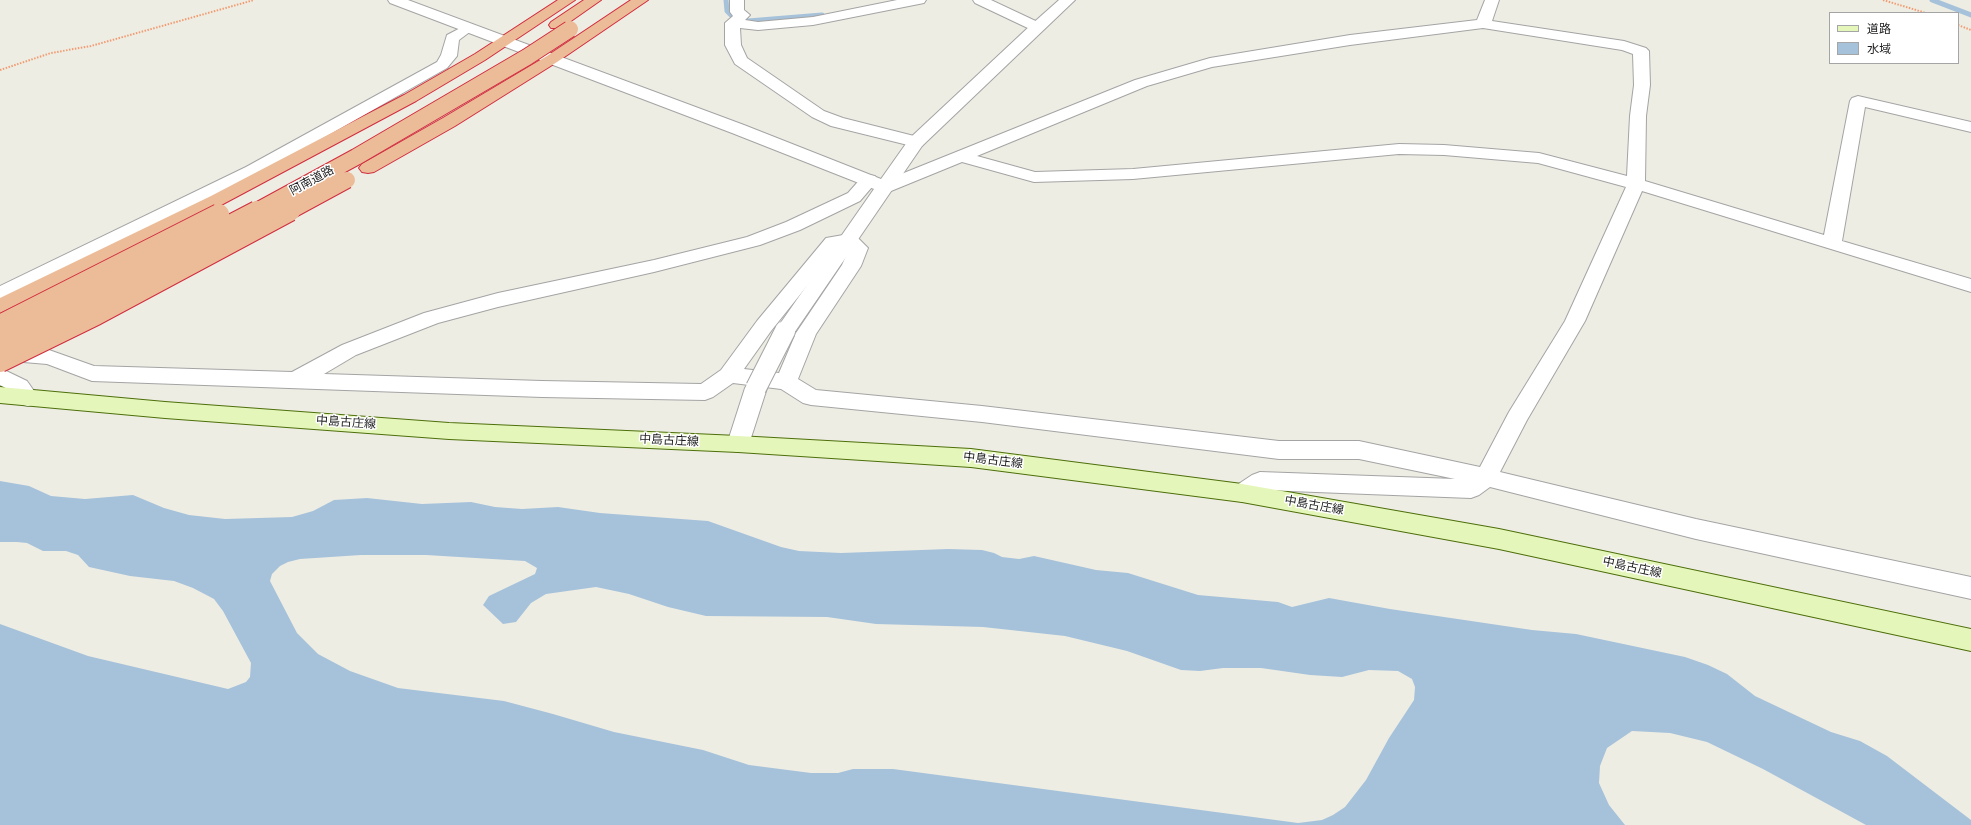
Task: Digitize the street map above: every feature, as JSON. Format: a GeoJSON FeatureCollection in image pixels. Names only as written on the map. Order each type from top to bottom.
{"type":"FeatureCollection","features":[{"type":"Feature","properties":{"kind":"highway"},"geometry":{"type":"LineString","coordinates":[[0,306],[217,200],[410,98],[505,41],[568,0]]}},
{"type":"Feature","properties":{"kind":"highway"},"geometry":{"type":"LineString","coordinates":[[0,362],[96,315],[368,168],[449,122],[552,59],[641,0]]}},
{"type":"Feature","properties":{"kind":"highway","name":"阿南道路"},"geometry":{"type":"LineString","coordinates":[[0,324],[185,232],[334,154],[601,2]]}},
{"type":"Feature","properties":{"kind":"highway","name":"阿南道路"},"geometry":{"type":"LineString","coordinates":[[0,345],[198,243],[356,157],[527,57],[601,2]]}},
{"type":"Feature","properties":{"kind":"main road","name":"中島古庄線"},"geometry":{"type":"LineString","coordinates":[[0,395],[165,410],[449,431],[738,444],[971,458],[1242,493],[1499,539],[1971,640]]}},
{"type":"Feature","properties":{"kind":"street"},"geometry":{"type":"LineString","coordinates":[[395,0],[877,184]]}},
{"type":"Feature","properties":{"kind":"street"},"geometry":{"type":"LineString","coordinates":[[737,0],[737,12],[743,15],[736,20],[733,45],[740,61],[818,114],[837,122],[916,142]]}},
{"type":"Feature","properties":{"kind":"street"},"geometry":{"type":"LineString","coordinates":[[736,20],[758,26],[800,23],[919,0]]}},
{"type":"Feature","properties":{"kind":"street"},"geometry":{"type":"LineString","coordinates":[[980,0],[1037,27]]}},
{"type":"Feature","properties":{"kind":"street"},"geometry":{"type":"LineString","coordinates":[[738,444],[756,388],[785,332],[849,240],[877,184],[916,142],[1037,27],[1068,0]]}},
{"type":"Feature","properties":{"kind":"street"},"geometry":{"type":"LineString","coordinates":[[1482,24],[1492,0]]}},
{"type":"Feature","properties":{"kind":"street"},"geometry":{"type":"LineString","coordinates":[[297,379],[349,350],[432,318],[498,300],[654,266],[753,241],[793,226],[854,197],[877,184],[963,157],[1141,83],[1210,63],[1350,40],[1482,24],[1624,46],[1641,51],[1642,85],[1638,116],[1636,184],[1575,321],[1517,418],[1486,478],[1471,489],[1260,481],[1242,493]]}},
{"type":"Feature","properties":{"kind":"street"},"geometry":{"type":"LineString","coordinates":[[0,294],[252,171],[442,65],[449,56],[452,38],[468,28]]}},
{"type":"Feature","properties":{"kind":"street"},"geometry":{"type":"LineString","coordinates":[[1832,245],[1858,101],[1971,127]]}},
{"type":"Feature","properties":{"kind":"street"},"geometry":{"type":"LineString","coordinates":[[963,157],[1034,177],[1133,174],[1399,149],[1444,150],[1539,158],[1636,184],[1832,245],[1971,286]]}},
{"type":"Feature","properties":{"kind":"street"},"geometry":{"type":"LineString","coordinates":[[0,353],[49,357],[92,373],[297,379],[542,389],[705,392],[729,375],[764,326],[833,242],[849,240],[859,248],[851,266],[806,333],[786,382]]}},
{"type":"Feature","properties":{"kind":"street"},"geometry":{"type":"LineString","coordinates":[[729,375],[786,382],[812,397],[982,414],[1279,450],[1359,450],[1486,478],[1696,529],[1971,588]]}},
{"type":"Feature","properties":{"kind":"street"},"geometry":{"type":"LineString","coordinates":[[0,376],[9,379],[19,386],[28,398]]}},
{"type":"Feature","properties":{"kind":"path"},"geometry":{"type":"LineString","coordinates":[[0,70],[51,53],[91,46],[254,0]]}},
{"type":"Feature","properties":{"kind":"path"},"geometry":{"type":"LineString","coordinates":[[1883,0],[1923,12]]}},
{"type":"Feature","properties":{"kind":"path"},"geometry":{"type":"LineString","coordinates":[[1959,25],[1971,30]]}},
{"type":"Feature","properties":{"kind":"water"},"geometry":{"type":"Polygon","coordinates":[[[0,481],[29,486],[51,496],[85,499],[133,495],[164,508],[189,515],[225,519],[292,517],[313,511],[334,500],[367,498],[422,504],[471,502],[495,507],[522,509],[558,507],[600,513],[708,521],[781,547],[799,551],[841,553],[948,549],[982,550],[1002,557],[1019,559],[1034,556],[1096,570],[1128,573],[1198,595],[1278,602],[1292,607],[1329,598],[1390,609],[1532,630],[1576,634],[1685,657],[1708,665],[1727,674],[1755,696],[1831,732],[1860,741],[1887,756],[1971,820],[1971,825],[1866,825],[1763,769],[1707,742],[1670,733],[1632,731],[1607,748],[1600,766],[1599,783],[1609,805],[1625,825],[0,825],[0,624],[88,656],[228,689],[246,682],[250,677],[251,663],[223,611],[214,599],[193,588],[174,581],[130,576],[89,567],[78,555],[66,551],[43,551],[27,543],[0,542],[0,481]],[[361,555],[300,559],[280,566],[272,574],[270,581],[297,633],[318,654],[350,671],[398,688],[504,701],[614,732],[703,750],[749,765],[811,773],[838,773],[853,769],[893,769],[1298,823],[1322,820],[1345,807],[1366,780],[1389,738],[1414,700],[1415,687],[1412,679],[1398,671],[1369,670],[1342,677],[1310,675],[1261,668],[1223,668],[1200,671],[1181,670],[1127,651],[1065,636],[983,627],[876,624],[827,617],[706,616],[668,607],[629,594],[596,587],[546,594],[531,603],[516,622],[503,624],[483,605],[489,596],[535,574],[537,568],[525,561],[426,555],[361,555]]]}},
{"type":"Feature","properties":{"kind":"waterway"},"geometry":{"type":"LineString","coordinates":[[726,0],[727,11],[733,17],[748,21],[822,15]]}},
{"type":"Feature","properties":{"kind":"waterway"},"geometry":{"type":"LineString","coordinates":[[1932,0],[1971,15]]}}]}
